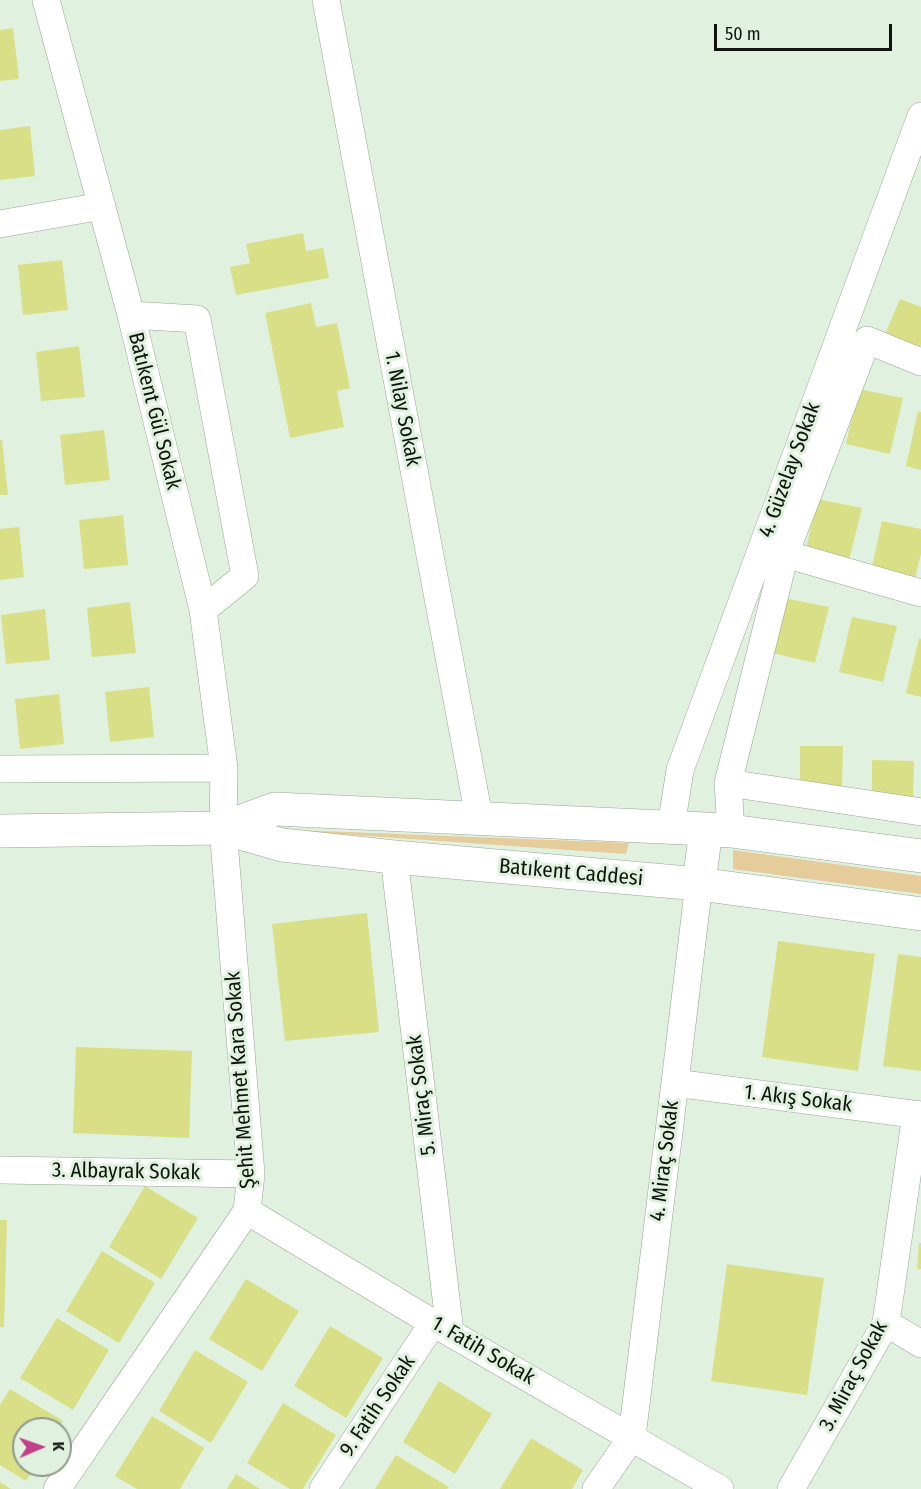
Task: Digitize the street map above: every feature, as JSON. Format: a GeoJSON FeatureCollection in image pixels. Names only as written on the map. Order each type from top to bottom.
{"type":"FeatureCollection","features":[{"type":"Feature","properties":{"kind":"street","name":"Batıkent Gül Sokak"},"geometry":{"type":"LineString","coordinates":[[46,0],[131,315],[203,610],[224,768],[223,828]]}},
{"type":"Feature","properties":{"kind":"street","name":"1. Nilay Sokak"},"geometry":{"type":"LineString","coordinates":[[326,0],[478,818]]}},
{"type":"Feature","properties":{"kind":"street","name":"4. Güzelay Sokak"},"geometry":{"type":"LineString","coordinates":[[670,827],[680,770],[921,116]]}},
{"type":"Feature","properties":{"kind":"street"},"geometry":{"type":"LineString","coordinates":[[0,224],[102,206]]}},
{"type":"Feature","properties":{"kind":"street"},"geometry":{"type":"LineString","coordinates":[[131,315],[197,319],[245,576],[203,610]]}},
{"type":"Feature","properties":{"kind":"street"},"geometry":{"type":"LineString","coordinates":[[699,885],[718,830],[785,554],[867,340],[921,362]]}},
{"type":"Feature","properties":{"kind":"street"},"geometry":{"type":"LineString","coordinates":[[785,554],[921,593]]}},
{"type":"Feature","properties":{"kind":"street"},"geometry":{"type":"LineString","coordinates":[[0,769],[224,768]]}},
{"type":"Feature","properties":{"kind":"street"},"geometry":{"type":"LineString","coordinates":[[728,783],[921,812]]}},
{"type":"Feature","properties":{"kind":"street","name":"Batıkent Caddesi"},"geometry":{"type":"LineString","coordinates":[[223,828],[275,809],[718,830],[921,856]]}},
{"type":"Feature","properties":{"kind":"street","name":"Batıkent Caddesi"},"geometry":{"type":"LineString","coordinates":[[0,831],[223,828],[282,845],[699,885],[921,914]]}},
{"type":"Feature","properties":{"kind":"street","name":"Şehit Mehmet Kara Sokak"},"geometry":{"type":"LineString","coordinates":[[57,1489],[247,1211],[251,1174],[223,828]]}},
{"type":"Feature","properties":{"kind":"street","name":"5. Miraç Sokak"},"geometry":{"type":"LineString","coordinates":[[394,857],[442,1328]]}},
{"type":"Feature","properties":{"kind":"street","name":"4. Miraç Sokak"},"geometry":{"type":"LineString","coordinates":[[632,1437],[699,885]]}},
{"type":"Feature","properties":{"kind":"street","name":"1. Akış Sokak"},"geometry":{"type":"LineString","coordinates":[[675,1083],[919,1115]]}},
{"type":"Feature","properties":{"kind":"street","name":"3. Miraç Sokak"},"geometry":{"type":"LineString","coordinates":[[791,1489],[886,1323],[919,1115]]}},
{"type":"Feature","properties":{"kind":"street","name":"3. Albayrak Sokak"},"geometry":{"type":"LineString","coordinates":[[0,1170],[251,1174]]}},
{"type":"Feature","properties":{"kind":"street","name":"1. Fatih Sokak"},"geometry":{"type":"LineString","coordinates":[[247,1211],[442,1328],[720,1489]]}},
{"type":"Feature","properties":{"kind":"street"},"geometry":{"type":"LineString","coordinates":[[886,1323],[921,1344]]}},
{"type":"Feature","properties":{"kind":"street","name":"9. Fatih Sokak"},"geometry":{"type":"LineString","coordinates":[[323,1489],[442,1328]]}},
{"type":"Feature","properties":{"kind":"street"},"geometry":{"type":"LineString","coordinates":[[596,1489],[632,1437]]}},
{"type":"Feature","properties":{"kind":"shaded area"},"geometry":{"type":"Polygon","coordinates":[[[269,829],[629,843],[626,854],[269,829]]]}},
{"type":"Feature","properties":{"kind":"shaded area"},"geometry":{"type":"Polygon","coordinates":[[[733,850],[921,876],[921,894],[733,869],[733,850]]]}},
{"type":"Feature","properties":{"kind":"building"},"geometry":{"type":"Polygon","coordinates":[[[13,28],[19,79],[0,81],[0,30],[13,28]]]}},
{"type":"Feature","properties":{"kind":"building"},"geometry":{"type":"Polygon","coordinates":[[[30,126],[35,176],[0,180],[0,130],[30,126]]]}},
{"type":"Feature","properties":{"kind":"building"},"geometry":{"type":"Polygon","coordinates":[[[303,233],[306,251],[323,248],[329,278],[236,295],[230,267],[250,263],[246,244],[303,233]]]}},
{"type":"Feature","properties":{"kind":"building"},"geometry":{"type":"Polygon","coordinates":[[[62,260],[68,310],[23,315],[18,265],[62,260]]]}},
{"type":"Feature","properties":{"kind":"building"},"geometry":{"type":"Polygon","coordinates":[[[900,299],[921,307],[921,345],[918,353],[883,339],[900,299]]]}},
{"type":"Feature","properties":{"kind":"building"},"geometry":{"type":"Polygon","coordinates":[[[311,303],[316,327],[337,323],[350,388],[337,391],[344,427],[290,438],[265,313],[311,303]]]}},
{"type":"Feature","properties":{"kind":"building"},"geometry":{"type":"Polygon","coordinates":[[[79,346],[85,397],[41,401],[36,352],[79,346]]]}},
{"type":"Feature","properties":{"kind":"building"},"geometry":{"type":"Polygon","coordinates":[[[858,389],[903,398],[890,454],[846,444],[858,389]]]}},
{"type":"Feature","properties":{"kind":"building"},"geometry":{"type":"Polygon","coordinates":[[[918,411],[921,412],[921,470],[906,466],[918,411]]]}},
{"type":"Feature","properties":{"kind":"building"},"geometry":{"type":"Polygon","coordinates":[[[104,430],[110,480],[65,485],[60,435],[104,430]]]}},
{"type":"Feature","properties":{"kind":"building"},"geometry":{"type":"Polygon","coordinates":[[[0,440],[2,440],[8,495],[0,495],[0,440]]]}},
{"type":"Feature","properties":{"kind":"building"},"geometry":{"type":"Polygon","coordinates":[[[817,499],[862,508],[848,564],[805,554],[817,499]]]}},
{"type":"Feature","properties":{"kind":"building"},"geometry":{"type":"Polygon","coordinates":[[[123,515],[128,565],[84,569],[79,520],[123,515]]]}},
{"type":"Feature","properties":{"kind":"building"},"geometry":{"type":"Polygon","coordinates":[[[882,521],[921,529],[921,554],[913,586],[870,576],[882,521]]]}},
{"type":"Feature","properties":{"kind":"building"},"geometry":{"type":"Polygon","coordinates":[[[19,527],[24,577],[0,580],[0,529],[19,527]]]}},
{"type":"Feature","properties":{"kind":"building"},"geometry":{"type":"Polygon","coordinates":[[[784,598],[829,607],[815,663],[772,653],[784,598]]]}},
{"type":"Feature","properties":{"kind":"building"},"geometry":{"type":"Polygon","coordinates":[[[130,602],[136,653],[92,657],[87,608],[130,602]]]}},
{"type":"Feature","properties":{"kind":"building"},"geometry":{"type":"Polygon","coordinates":[[[45,609],[50,660],[6,664],[1,615],[45,609]]]}},
{"type":"Feature","properties":{"kind":"building"},"geometry":{"type":"Polygon","coordinates":[[[852,617],[897,626],[883,682],[839,672],[852,617]]]}},
{"type":"Feature","properties":{"kind":"building"},"geometry":{"type":"Polygon","coordinates":[[[919,638],[921,639],[921,697],[906,693],[919,638]]]}},
{"type":"Feature","properties":{"kind":"building"},"geometry":{"type":"Polygon","coordinates":[[[149,687],[154,737],[110,742],[105,692],[149,687]]]}},
{"type":"Feature","properties":{"kind":"building"},"geometry":{"type":"Polygon","coordinates":[[[59,694],[64,744],[20,749],[15,699],[59,694]]]}},
{"type":"Feature","properties":{"kind":"building"},"geometry":{"type":"Polygon","coordinates":[[[800,746],[843,746],[842,792],[800,792],[800,746]]]}},
{"type":"Feature","properties":{"kind":"building"},"geometry":{"type":"Polygon","coordinates":[[[872,760],[914,761],[913,801],[872,801],[872,760]]]}},
{"type":"Feature","properties":{"kind":"building"},"geometry":{"type":"Polygon","coordinates":[[[367,913],[379,1032],[285,1041],[272,924],[367,913]]]}},
{"type":"Feature","properties":{"kind":"building"},"geometry":{"type":"Polygon","coordinates":[[[778,941],[875,954],[858,1071],[762,1057],[778,941]]]}},
{"type":"Feature","properties":{"kind":"building"},"geometry":{"type":"Polygon","coordinates":[[[898,954],[921,957],[921,1071],[883,1066],[898,954]]]}},
{"type":"Feature","properties":{"kind":"building"},"geometry":{"type":"Polygon","coordinates":[[[76,1047],[192,1051],[189,1138],[73,1133],[76,1047]]]}},
{"type":"Feature","properties":{"kind":"building"},"geometry":{"type":"Polygon","coordinates":[[[145,1186],[198,1218],[161,1279],[109,1247],[145,1186]]]}},
{"type":"Feature","properties":{"kind":"building"},"geometry":{"type":"Polygon","coordinates":[[[0,1220],[7,1220],[4,1327],[0,1327],[0,1220]]]}},
{"type":"Feature","properties":{"kind":"building"},"geometry":{"type":"Polygon","coordinates":[[[919,1243],[921,1243],[921,1269],[917,1269],[919,1243]]]}},
{"type":"Feature","properties":{"kind":"building"},"geometry":{"type":"Polygon","coordinates":[[[102,1251],[155,1283],[119,1343],[66,1311],[102,1251]]]}},
{"type":"Feature","properties":{"kind":"building"},"geometry":{"type":"Polygon","coordinates":[[[727,1264],[824,1278],[807,1395],[711,1381],[727,1264]]]}},
{"type":"Feature","properties":{"kind":"building"},"geometry":{"type":"Polygon","coordinates":[[[246,1279],[299,1311],[262,1371],[209,1339],[246,1279]]]}},
{"type":"Feature","properties":{"kind":"building"},"geometry":{"type":"Polygon","coordinates":[[[57,1318],[109,1350],[73,1410],[20,1378],[57,1318]]]}},
{"type":"Feature","properties":{"kind":"building"},"geometry":{"type":"Polygon","coordinates":[[[330,1326],[383,1358],[346,1418],[294,1386],[330,1326]]]}},
{"type":"Feature","properties":{"kind":"building"},"geometry":{"type":"Polygon","coordinates":[[[195,1350],[248,1382],[211,1443],[159,1411],[195,1350]]]}},
{"type":"Feature","properties":{"kind":"building"},"geometry":{"type":"Polygon","coordinates":[[[439,1381],[492,1414],[455,1474],[403,1442],[439,1381]]]}},
{"type":"Feature","properties":{"kind":"building"},"geometry":{"type":"Polygon","coordinates":[[[10,1389],[56,1417],[12,1417],[12,1472],[0,1465],[0,1405],[10,1389]]]}},
{"type":"Feature","properties":{"kind":"building"},"geometry":{"type":"Polygon","coordinates":[[[283,1403],[336,1435],[303,1489],[290,1489],[247,1463],[283,1403]]]}},
{"type":"Feature","properties":{"kind":"building"},"geometry":{"type":"Polygon","coordinates":[[[152,1416],[204,1448],[180,1489],[137,1489],[115,1476],[152,1416]]]}},
{"type":"Feature","properties":{"kind":"building"},"geometry":{"type":"Polygon","coordinates":[[[531,1438],[583,1470],[572,1489],[500,1489],[531,1438]]]}},
{"type":"Feature","properties":{"kind":"building"},"geometry":{"type":"Polygon","coordinates":[[[396,1455],[449,1487],[447,1489],[375,1489],[396,1455]]]}},
{"type":"Feature","properties":{"kind":"building"},"geometry":{"type":"Polygon","coordinates":[[[236,1474],[260,1489],[227,1489],[236,1474]]]}},
{"type":"Feature","properties":{"kind":"building"},"geometry":{"type":"Polygon","coordinates":[[[0,1482],[11,1489],[0,1489],[0,1482]]]}}]}
